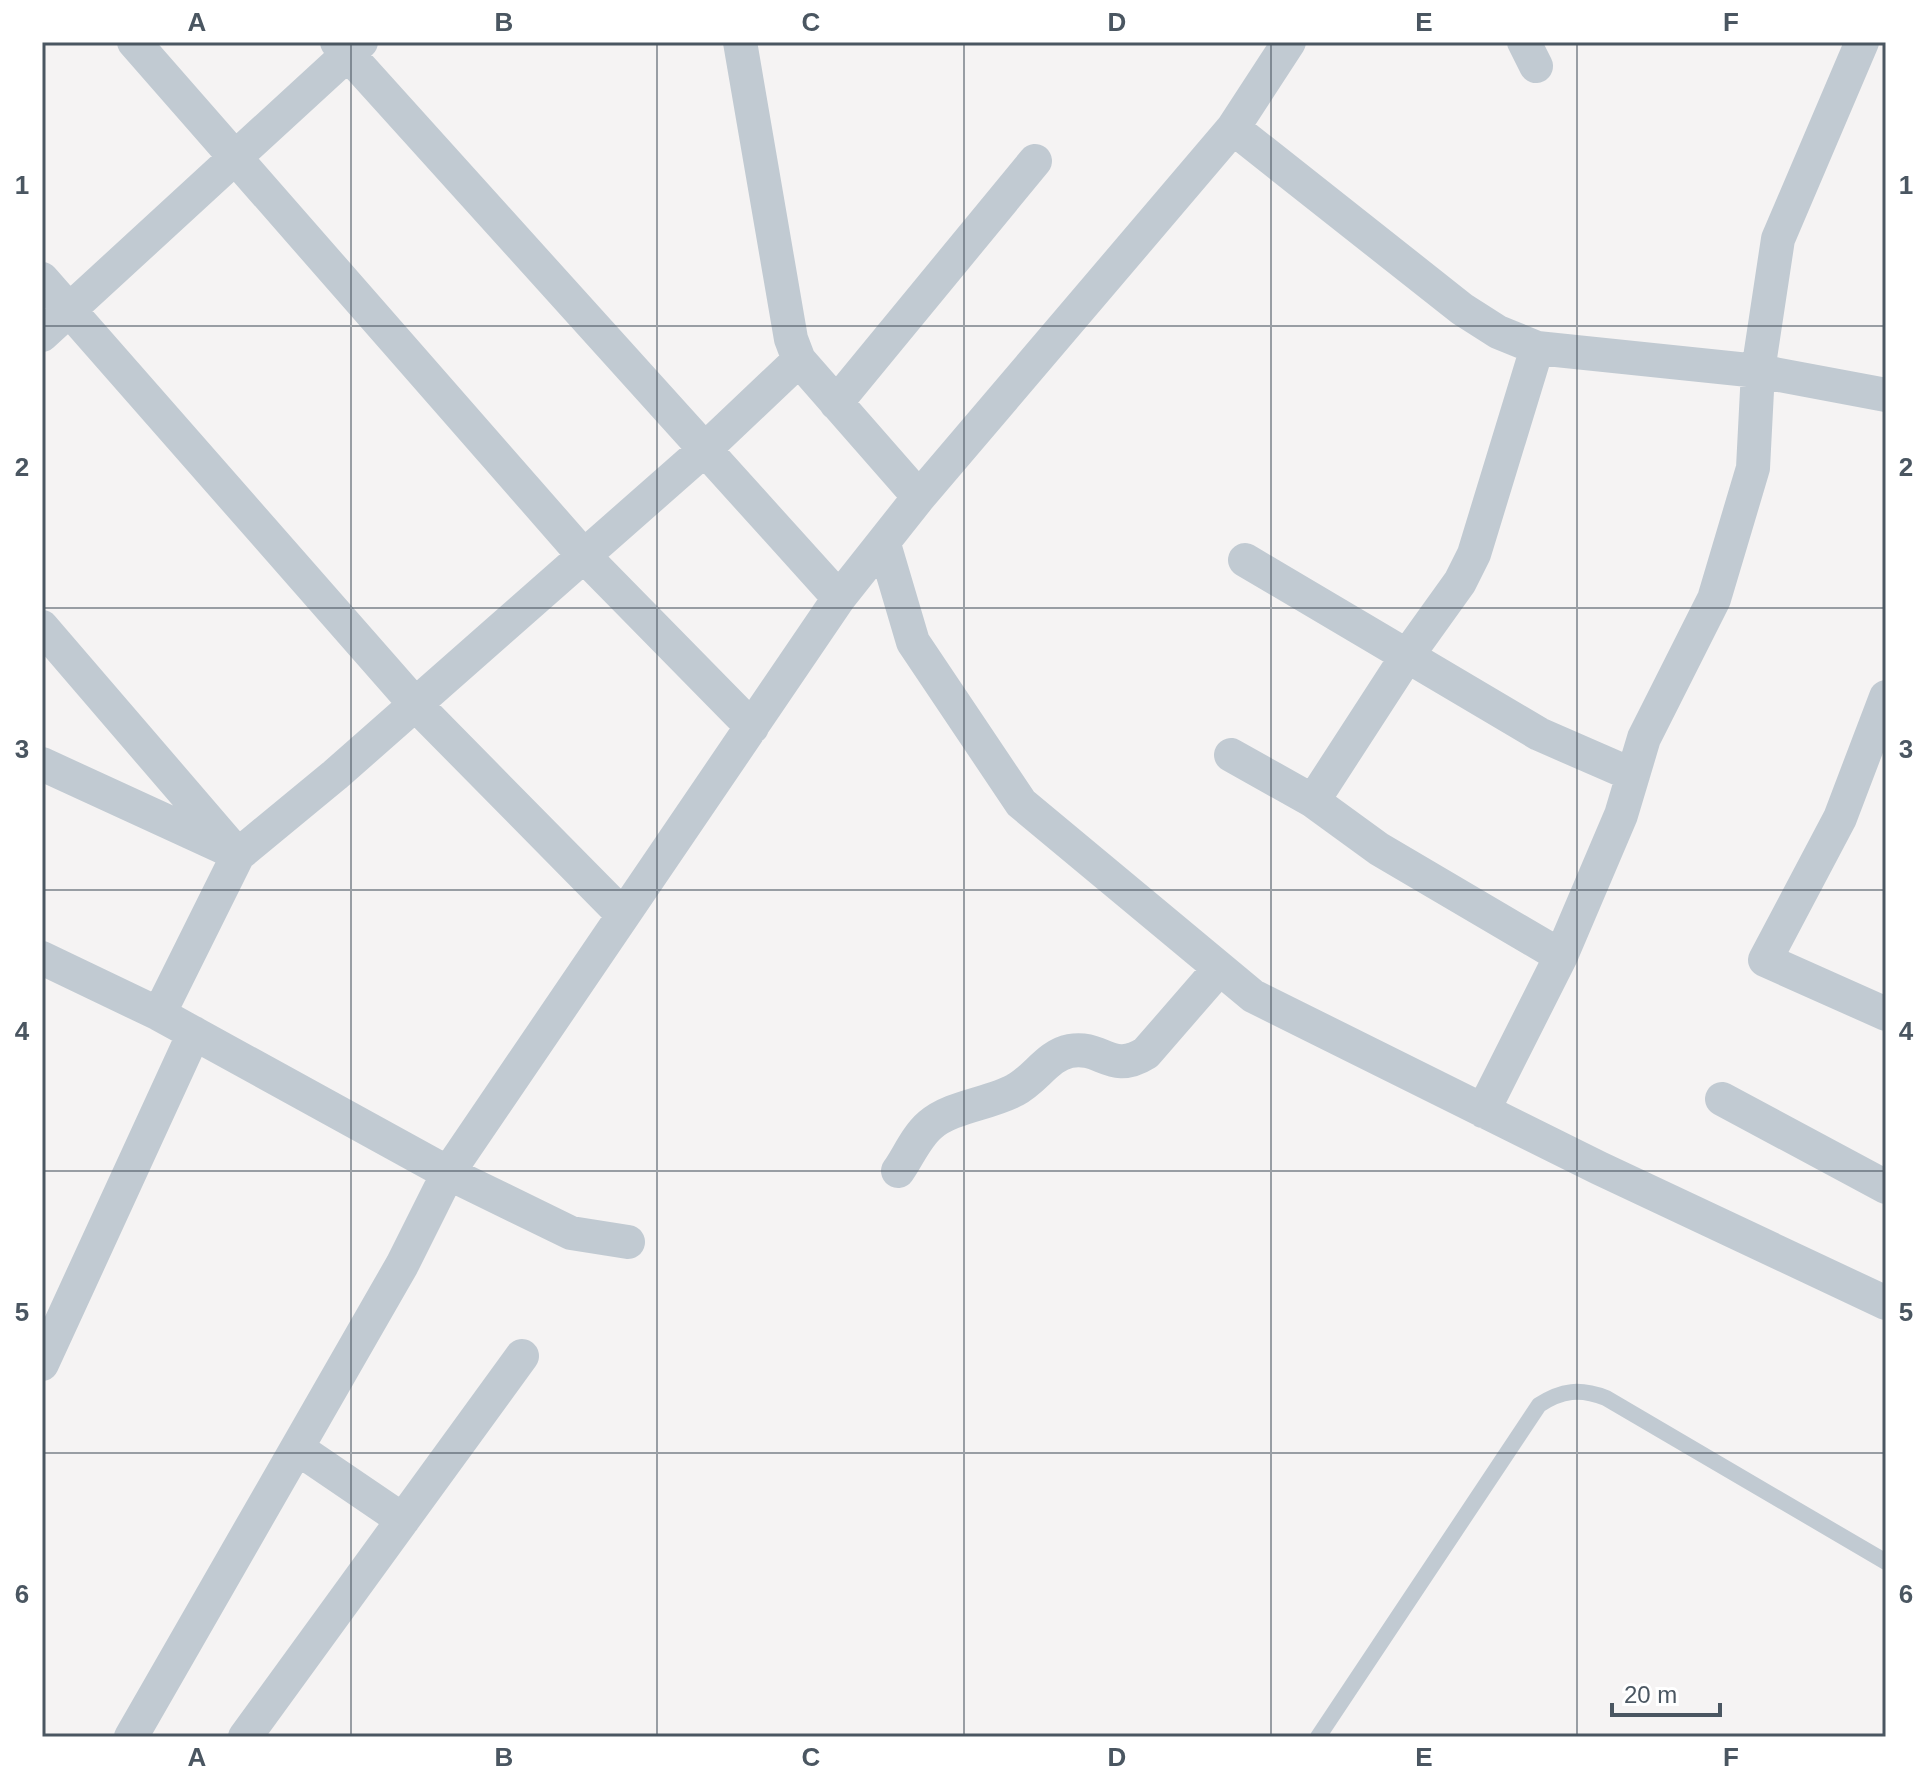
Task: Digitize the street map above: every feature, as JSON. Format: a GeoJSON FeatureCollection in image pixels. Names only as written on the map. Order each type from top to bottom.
{"type":"FeatureCollection","features":[{"type":"Feature","properties":{"kind":"street"},"geometry":{"type":"LineString","coordinates":[[134,42],[584,556],[752,727]]}},
{"type":"Feature","properties":{"kind":"street"},"geometry":{"type":"LineString","coordinates":[[740,42],[791,339],[799,360],[919,497]]}},
{"type":"Feature","properties":{"kind":"street"},"geometry":{"type":"LineString","coordinates":[[131,1737],[402,1265],[448,1173],[839,598],[919,497],[1230,132],[1289,42]]}},
{"type":"Feature","properties":{"kind":"street"},"geometry":{"type":"LineString","coordinates":[[1483,1111],[1561,956],[1621,815],[1644,738],[1714,599],[1753,468],[1758,371],[1778,239],[1862,42]]}},
{"type":"Feature","properties":{"kind":"street"},"geometry":{"type":"LineString","coordinates":[[42,335],[236,158],[349,46],[703,451],[839,598]]}},
{"type":"Feature","properties":{"kind":"street"},"geometry":{"type":"LineString","coordinates":[[1230,132],[1462,309],[1498,332],[1537,348],[1758,371],[1886,395]]}},
{"type":"Feature","properties":{"kind":"street"},"geometry":{"type":"LineString","coordinates":[[836,403],[1035,161]]}},
{"type":"Feature","properties":{"kind":"street"},"geometry":{"type":"LineString","coordinates":[[42,279],[415,704],[623,915]]}},
{"type":"Feature","properties":{"kind":"street"},"geometry":{"type":"LineString","coordinates":[[1313,801],[1407,656],[1460,582],[1474,554],[1537,348]]}},
{"type":"Feature","properties":{"kind":"street"},"geometry":{"type":"LineString","coordinates":[[159,1014],[238,855],[703,451],[799,360]]}},
{"type":"Feature","properties":{"kind":"street"},"geometry":{"type":"LineString","coordinates":[[884,544],[913,642],[1021,803],[1253,996],[1483,1111],[1886,1303]]}},
{"type":"Feature","properties":{"kind":"street"},"geometry":{"type":"LineString","coordinates":[[1245,560],[1539,734],[1633,775]]}},
{"type":"Feature","properties":{"kind":"street"},"geometry":{"type":"LineString","coordinates":[[42,627],[238,855]]}},
{"type":"Feature","properties":{"kind":"street"},"geometry":{"type":"LineString","coordinates":[[1886,697],[1840,818],[1765,960],[1886,1014]]}},
{"type":"Feature","properties":{"kind":"street"},"geometry":{"type":"LineString","coordinates":[[1231,755],[1313,801],[1379,849],[1561,956]]}},
{"type":"Feature","properties":{"kind":"street"},"geometry":{"type":"LineString","coordinates":[[42,764],[238,855]]}},
{"type":"Feature","properties":{"kind":"street"},"geometry":{"type":"LineString","coordinates":[[44,964],[159,1014],[448,1173],[571,1233],[628,1242]]}},
{"type":"Feature","properties":{"kind":"street"},"geometry":{"type":"LineString","coordinates":[[898,1171],[931,1124],[1014,1092],[1051,1060],[1069,1051],[1087,1051],[1118,1063],[1134,1061],[1146,1053],[1219,969]]}},
{"type":"Feature","properties":{"kind":"street"},"geometry":{"type":"LineString","coordinates":[[42,1364],[194,1033]]}},
{"type":"Feature","properties":{"kind":"street"},"geometry":{"type":"LineString","coordinates":[[1722,1099],[1886,1187]]}},
{"type":"Feature","properties":{"kind":"street"},"geometry":{"type":"LineString","coordinates":[[245,1737],[522,1356]]}},
{"type":"Feature","properties":{"kind":"street"},"geometry":{"type":"LineString","coordinates":[[297,1448],[403,1520]]}},
{"type":"Feature","properties":{"kind":"lane"},"geometry":{"type":"LineString","coordinates":[[1318,1737],[1539,1405],[1558,1393],[1587,1391],[1606,1398],[1886,1562]]}}]}
